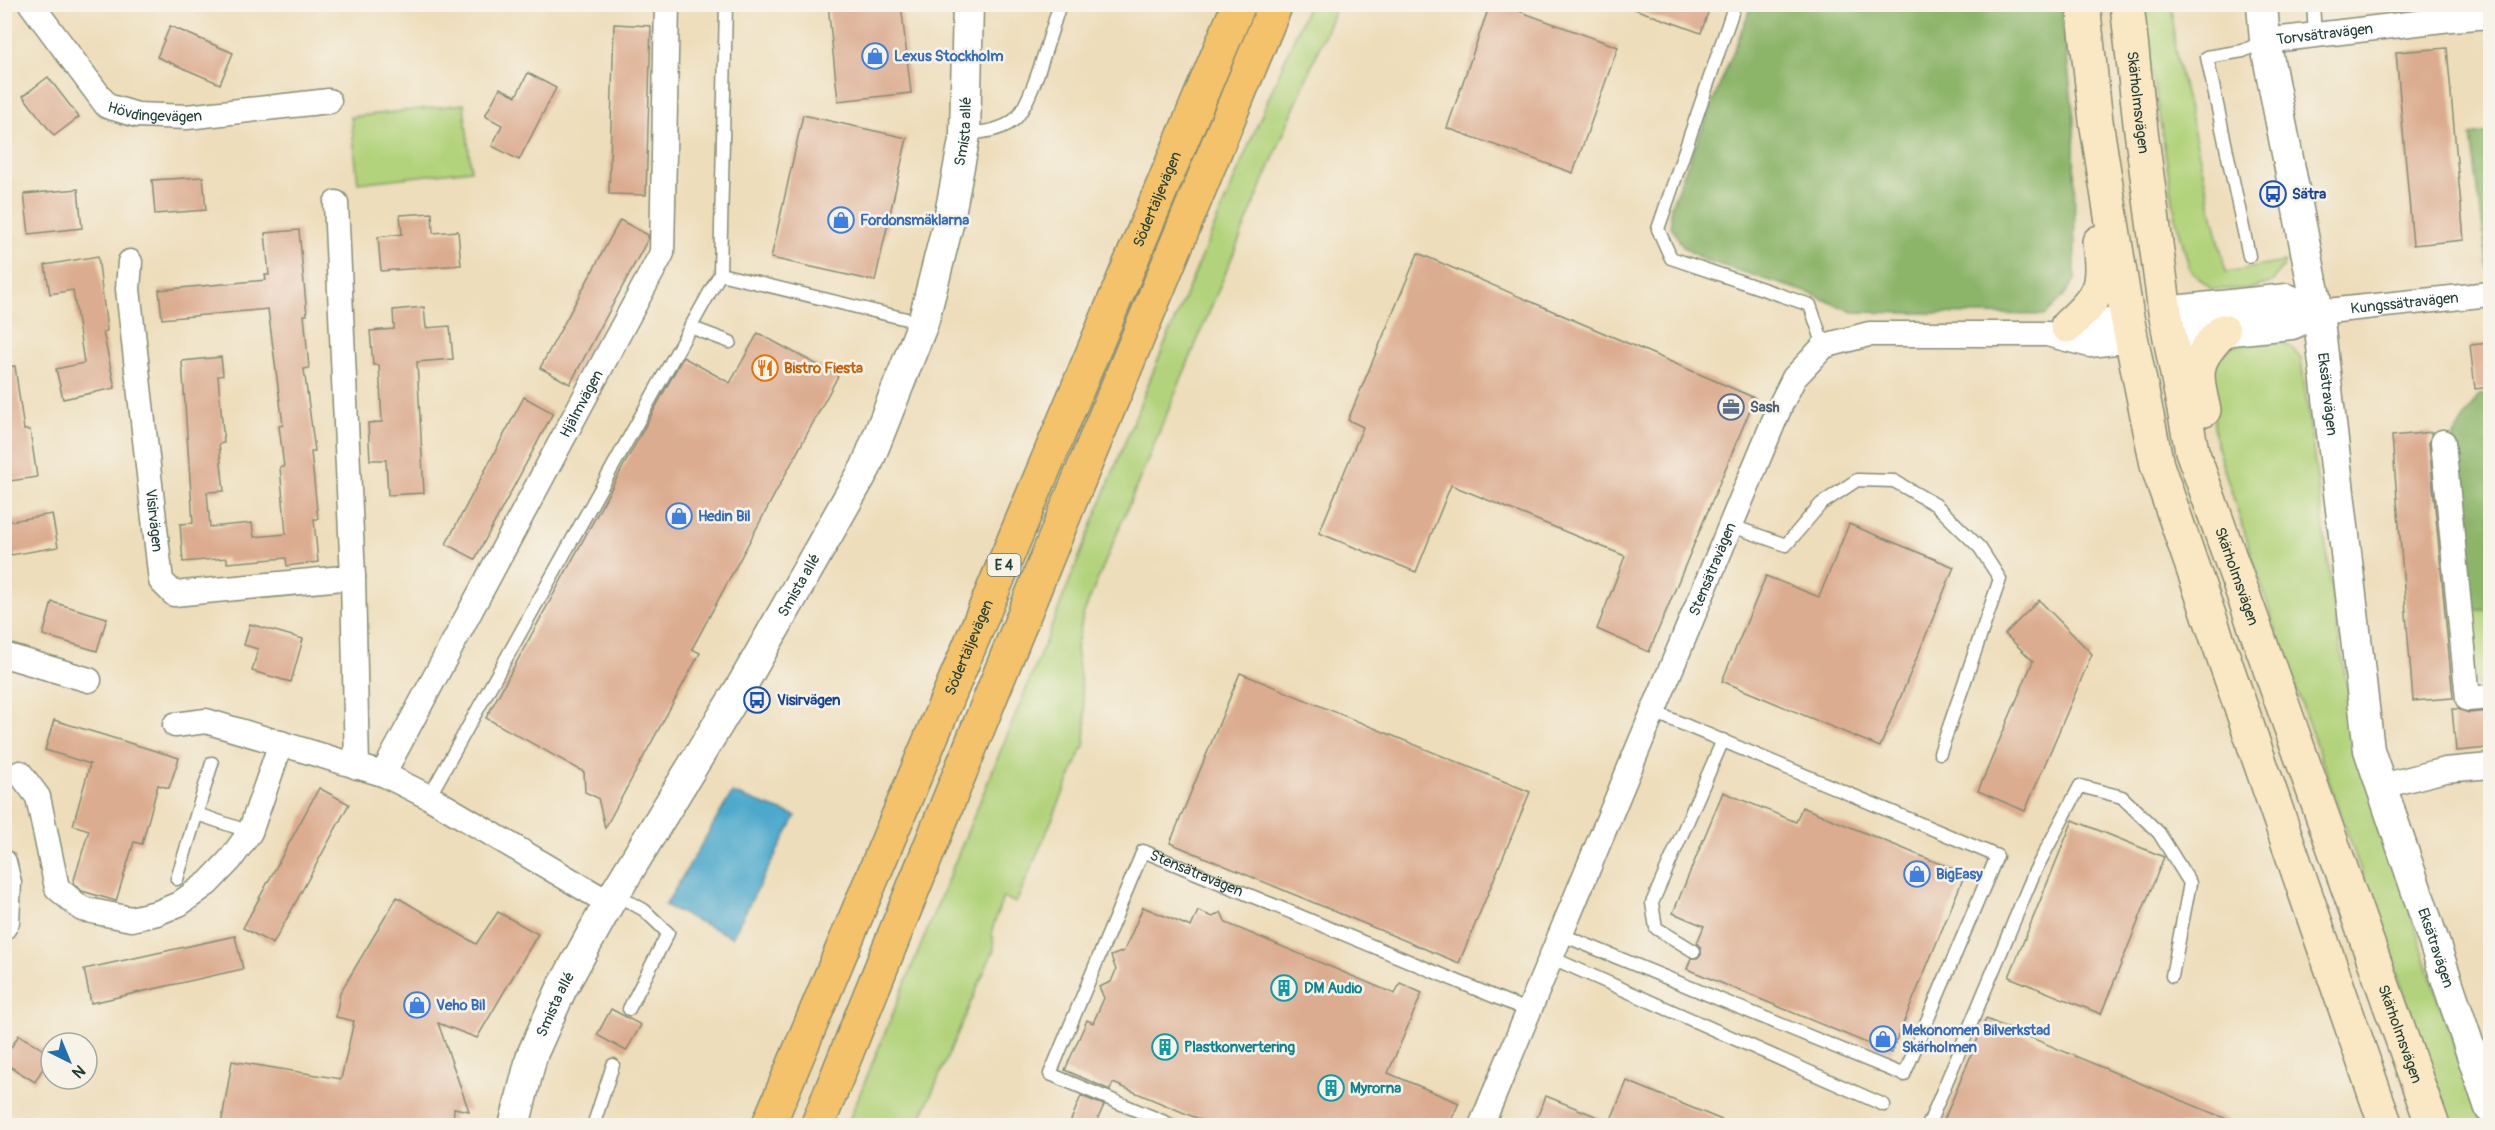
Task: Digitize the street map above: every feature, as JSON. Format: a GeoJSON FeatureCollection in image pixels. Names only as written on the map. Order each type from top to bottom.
{"type":"FeatureCollection","features":[{"type":"Feature","properties":{"kind":"highway","name":"Södertäljevägen"},"geometry":{"type":"LineString","coordinates":[[768,1125],[1239,4]]}},
{"type":"Feature","properties":{"kind":"highway","name":"E 4"},"geometry":{"type":"LineString","coordinates":[[817,1125],[1276,4]]}},
{"type":"Feature","properties":{"kind":"main road"},"geometry":{"type":"LineString","coordinates":[[2083,4],[2103,166],[2129,329],[2157,465],[2386,1125]]}},
{"type":"Feature","properties":{"kind":"main road","name":"Skärholmsvägen"},"geometry":{"type":"LineString","coordinates":[[2127,4],[2140,123],[2168,324],[2192,451],[2433,1125]]}},
{"type":"Feature","properties":{"kind":"main road"},"geometry":{"type":"LineString","coordinates":[[2057,330],[2092,302],[2101,283],[2102,267],[2097,220],[2103,166]]}},
{"type":"Feature","properties":{"kind":"main road"},"geometry":{"type":"LineString","coordinates":[[2129,329],[2168,324]]}},
{"type":"Feature","properties":{"kind":"main road"},"geometry":{"type":"LineString","coordinates":[[2219,524],[2218,464],[2199,390],[2198,375],[2200,360],[2205,348],[2223,331]]}},
{"type":"Feature","properties":{"kind":"street","name":"Hövdingevägen"},"geometry":{"type":"LineString","coordinates":[[31,4],[107,106],[137,115],[187,117],[329,101]]}},
{"type":"Feature","properties":{"kind":"street","name":"Hjälmvägen"},"geometry":{"type":"LineString","coordinates":[[383,774],[662,253],[668,4]]}},
{"type":"Feature","properties":{"kind":"street","name":"Smista allé"},"geometry":{"type":"LineString","coordinates":[[514,1125],[532,1055],[561,990],[612,898],[745,680],[866,467],[923,323],[948,224],[964,135],[968,4]]}},
{"type":"Feature","properties":{"kind":"street","name":"Eksätravägen"},"geometry":{"type":"LineString","coordinates":[[2262,4],[2265,41],[2318,312],[2370,750],[2484,1069],[2490,1108]]}},
{"type":"Feature","properties":{"kind":"street","name":"Torvsätravägen"},"geometry":{"type":"LineString","coordinates":[[2265,41],[2490,16]]}},
{"type":"Feature","properties":{"kind":"street"},"geometry":{"type":"LineString","coordinates":[[336,203],[353,577],[357,767]]}},
{"type":"Feature","properties":{"kind":"street","name":"Visirvägen"},"geometry":{"type":"LineString","coordinates":[[130,262],[128,289],[161,581],[174,594],[353,577]]}},
{"type":"Feature","properties":{"kind":"street","name":"Kungssätravägen"},"geometry":{"type":"LineString","coordinates":[[2168,324],[2223,331],[2292,324],[2318,312],[2490,294]]}},
{"type":"Feature","properties":{"kind":"street","name":"Kungssätravägen"},"geometry":{"type":"LineString","coordinates":[[2168,324],[2287,299],[2318,312]]}},
{"type":"Feature","properties":{"kind":"street"},"geometry":{"type":"LineString","coordinates":[[1824,346],[1869,334],[2057,330],[2090,345],[2129,329]]}},
{"type":"Feature","properties":{"kind":"street","name":"Stensätravägen"},"geometry":{"type":"LineString","coordinates":[[1481,1125],[1790,387],[1794,378],[1824,346]]}},
{"type":"Feature","properties":{"kind":"street"},"geometry":{"type":"LineString","coordinates":[[2443,442],[2468,699],[2490,697]]}},
{"type":"Feature","properties":{"kind":"street"},"geometry":{"type":"LineString","coordinates":[[4,655],[89,680]]}},
{"type":"Feature","properties":{"kind":"street"},"geometry":{"type":"LineString","coordinates":[[175,725],[206,721],[383,774],[612,898]]}},
{"type":"Feature","properties":{"kind":"street"},"geometry":{"type":"LineString","coordinates":[[20,773],[38,797],[57,888],[82,909],[131,919],[179,904],[208,883],[223,868],[250,832],[281,743]]}},
{"type":"Feature","properties":{"kind":"street"},"geometry":{"type":"LineString","coordinates":[[2382,786],[2445,770],[2490,766]]}},
{"type":"Feature","properties":{"kind":"street"},"geometry":{"type":"LineString","coordinates":[[4,862],[9,883],[7,922],[4,927]]}},
{"type":"Feature","properties":{"kind":"lane"},"geometry":{"type":"LineString","coordinates":[[429,797],[720,274],[726,4]]}},
{"type":"Feature","properties":{"kind":"lane"},"geometry":{"type":"LineString","coordinates":[[964,135],[999,129],[1013,122],[1021,114],[1029,98],[1060,4]]}},
{"type":"Feature","properties":{"kind":"lane"},"geometry":{"type":"LineString","coordinates":[[1736,4],[1658,229],[1671,258],[1810,305],[1824,346]]}},
{"type":"Feature","properties":{"kind":"lane"},"geometry":{"type":"LineString","coordinates":[[2313,4],[2315,34]]}},
{"type":"Feature","properties":{"kind":"lane"},"geometry":{"type":"LineString","coordinates":[[2249,256],[2207,57],[2243,51],[2265,41]]}},
{"type":"Feature","properties":{"kind":"lane"},"geometry":{"type":"LineString","coordinates":[[720,274],[923,323]]}},
{"type":"Feature","properties":{"kind":"lane"},"geometry":{"type":"LineString","coordinates":[[690,327],[730,342]]}},
{"type":"Feature","properties":{"kind":"lane"},"geometry":{"type":"LineString","coordinates":[[1732,526],[1786,545],[1821,504],[1857,480],[1894,481],[1936,505],[1980,548],[2000,579],[1940,753]]}},
{"type":"Feature","properties":{"kind":"lane"},"geometry":{"type":"LineString","coordinates":[[1560,934],[1904,1074],[1997,856],[1654,712]]}},
{"type":"Feature","properties":{"kind":"lane"},"geometry":{"type":"LineString","coordinates":[[1694,951],[1656,928],[1652,903],[1723,740]]}},
{"type":"Feature","properties":{"kind":"lane"},"geometry":{"type":"LineString","coordinates":[[177,879],[212,763]]}},
{"type":"Feature","properties":{"kind":"lane"},"geometry":{"type":"LineString","coordinates":[[1928,1125],[2035,871],[2080,786],[2122,797],[2159,833],[2190,883],[2172,976]]}},
{"type":"Feature","properties":{"kind":"lane"},"geometry":{"type":"LineString","coordinates":[[197,814],[250,832]]}},
{"type":"Feature","properties":{"kind":"lane","name":"Stensätravägen"},"geometry":{"type":"LineString","coordinates":[[1174,1125],[1050,1074],[1143,851],[1529,1011]]}},
{"type":"Feature","properties":{"kind":"lane"},"geometry":{"type":"LineString","coordinates":[[612,898],[644,910],[668,933],[628,1009]]}},
{"type":"Feature","properties":{"kind":"lane"},"geometry":{"type":"LineString","coordinates":[[1550,957],[1884,1105]]}},
{"type":"Feature","properties":{"kind":"lane"},"geometry":{"type":"LineString","coordinates":[[594,1125],[613,1065]]}},
{"type":"Feature","properties":{"kind":"green space"},"geometry":{"type":"Polygon","coordinates":[[[1308,5],[1337,5],[1083,615],[1076,648],[1086,721],[1085,743],[1016,903],[1003,897],[992,930],[994,949],[918,1125],[847,1125],[1042,650],[1153,372],[1308,5]]]}},
{"type":"Feature","properties":{"kind":"green space"},"geometry":{"type":"Polygon","coordinates":[[[1752,5],[2061,5],[2074,119],[2075,280],[2062,298],[2045,315],[1853,312],[1809,293],[1702,259],[1683,247],[1671,226],[1671,206],[1752,5]]]}},
{"type":"Feature","properties":{"kind":"green space"},"geometry":{"type":"Polygon","coordinates":[[[2144,5],[2172,5],[2175,50],[2226,272],[2285,262],[2273,282],[2250,289],[2212,289],[2190,270],[2176,219],[2149,54],[2144,5]]]}},
{"type":"Feature","properties":{"kind":"green space"},"geometry":{"type":"Polygon","coordinates":[[[464,104],[471,170],[358,183],[351,117],[464,104]]]}},
{"type":"Feature","properties":{"kind":"green space"},"geometry":{"type":"Polygon","coordinates":[[[2490,132],[2490,270],[2488,270],[2471,135],[2490,132]]]}},
{"type":"Feature","properties":{"kind":"green space"},"geometry":{"type":"Polygon","coordinates":[[[2280,341],[2291,347],[2301,359],[2336,621],[2354,727],[2435,991],[2482,1125],[2451,1125],[2283,652],[2216,444],[2209,373],[2226,346],[2280,341]]]}},
{"type":"Feature","properties":{"kind":"green space"},"geometry":{"type":"Polygon","coordinates":[[[2490,393],[2490,609],[2470,611],[2449,444],[2479,394],[2490,393]]]}},
{"type":"Feature","properties":{"kind":"green space"},"geometry":{"type":"Polygon","coordinates":[[[2490,609],[2490,688],[2482,689],[2474,681],[2470,611],[2490,609]]]}},
{"type":"Feature","properties":{"kind":"water"},"geometry":{"type":"Polygon","coordinates":[[[732,793],[796,816],[732,937],[665,906],[732,793]]]}},
{"type":"Feature","properties":{"kind":"building"},"geometry":{"type":"Polygon","coordinates":[[[828,4],[901,4],[911,93],[838,101],[828,4]]]}},
{"type":"Feature","properties":{"kind":"building"},"geometry":{"type":"Polygon","coordinates":[[[1490,4],[1499,4],[1618,47],[1573,173],[1447,128],[1490,4]]]}},
{"type":"Feature","properties":{"kind":"building"},"geometry":{"type":"Polygon","coordinates":[[[1630,4],[1711,4],[1701,33],[1629,7],[1630,4]]]}},
{"type":"Feature","properties":{"kind":"building"},"geometry":{"type":"Polygon","coordinates":[[[614,24],[651,26],[646,195],[609,194],[614,24]]]}},
{"type":"Feature","properties":{"kind":"building"},"geometry":{"type":"Polygon","coordinates":[[[170,26],[233,53],[220,84],[157,57],[170,26]]]}},
{"type":"Feature","properties":{"kind":"building"},"geometry":{"type":"Polygon","coordinates":[[[2447,48],[2464,240],[2413,245],[2396,52],[2447,48]]]}},
{"type":"Feature","properties":{"kind":"building"},"geometry":{"type":"Polygon","coordinates":[[[528,73],[556,88],[519,160],[492,146],[502,125],[485,116],[500,88],[516,96],[528,73]]]}},
{"type":"Feature","properties":{"kind":"building"},"geometry":{"type":"Polygon","coordinates":[[[48,77],[79,117],[54,136],[23,96],[48,77]]]}},
{"type":"Feature","properties":{"kind":"building"},"geometry":{"type":"Polygon","coordinates":[[[803,115],[907,138],[875,281],[771,258],[803,115]]]}},
{"type":"Feature","properties":{"kind":"building"},"geometry":{"type":"Polygon","coordinates":[[[203,177],[206,210],[155,214],[152,180],[203,177]]]}},
{"type":"Feature","properties":{"kind":"building"},"geometry":{"type":"Polygon","coordinates":[[[78,189],[82,228],[29,234],[24,194],[78,189]]]}},
{"type":"Feature","properties":{"kind":"building"},"geometry":{"type":"Polygon","coordinates":[[[432,213],[433,233],[458,231],[461,265],[381,271],[378,237],[402,234],[400,215],[432,213]]]}},
{"type":"Feature","properties":{"kind":"building"},"geometry":{"type":"Polygon","coordinates":[[[620,220],[648,235],[648,239],[570,384],[540,368],[620,220]]]}},
{"type":"Feature","properties":{"kind":"building"},"geometry":{"type":"Polygon","coordinates":[[[299,230],[307,315],[304,315],[309,368],[304,369],[315,451],[311,452],[318,519],[314,519],[318,562],[287,566],[286,558],[227,563],[227,558],[183,562],[180,524],[193,523],[182,361],[221,357],[223,375],[218,376],[224,443],[219,444],[224,491],[207,492],[210,527],[252,523],[254,537],[286,534],[280,467],[284,467],[279,426],[283,425],[268,309],[162,319],[159,290],[266,280],[265,275],[269,275],[265,233],[299,230]]]}},
{"type":"Feature","properties":{"kind":"building"},"geometry":{"type":"Polygon","coordinates":[[[1418,253],[1755,398],[1649,652],[1597,629],[1625,556],[1451,485],[1416,572],[1319,533],[1363,427],[1348,420],[1418,253]]]}},
{"type":"Feature","properties":{"kind":"building"},"geometry":{"type":"Polygon","coordinates":[[[98,256],[107,331],[103,332],[115,388],[63,399],[56,369],[84,363],[73,290],[50,294],[45,265],[98,256]]]}},
{"type":"Feature","properties":{"kind":"building"},"geometry":{"type":"Polygon","coordinates":[[[424,307],[426,328],[450,326],[453,359],[417,362],[424,493],[388,495],[386,460],[370,460],[368,423],[382,422],[379,365],[373,365],[370,331],[394,329],[393,310],[424,307]]]}},
{"type":"Feature","properties":{"kind":"building","name":"Hedin Bil"},"geometry":{"type":"Polygon","coordinates":[[[758,333],[838,376],[692,649],[700,653],[605,828],[598,798],[585,792],[584,772],[486,718],[683,357],[730,383],[758,333]]]}},
{"type":"Feature","properties":{"kind":"building"},"geometry":{"type":"Polygon","coordinates":[[[2490,343],[2490,387],[2475,389],[2470,345],[2490,343]]]}},
{"type":"Feature","properties":{"kind":"building"},"geometry":{"type":"Polygon","coordinates":[[[15,366],[24,430],[30,430],[37,477],[10,481],[4,447],[4,367],[15,366]]]}},
{"type":"Feature","properties":{"kind":"building"},"geometry":{"type":"Polygon","coordinates":[[[524,397],[553,413],[475,559],[446,544],[524,397]]]}},
{"type":"Feature","properties":{"kind":"building"},"geometry":{"type":"Polygon","coordinates":[[[2432,432],[2429,443],[2453,698],[2413,701],[2392,436],[2432,432]]]}},
{"type":"Feature","properties":{"kind":"building"},"geometry":{"type":"Polygon","coordinates":[[[52,514],[58,547],[11,555],[5,522],[52,514]]]}},
{"type":"Feature","properties":{"kind":"building"},"geometry":{"type":"Polygon","coordinates":[[[1849,524],[1954,567],[1880,747],[1722,681],[1766,576],[1819,597],[1849,524]]]}},
{"type":"Feature","properties":{"kind":"building"},"geometry":{"type":"Polygon","coordinates":[[[2039,600],[2092,654],[2025,811],[1978,791],[2033,661],[2005,634],[2039,600]]]}},
{"type":"Feature","properties":{"kind":"building"},"geometry":{"type":"Polygon","coordinates":[[[52,602],[107,618],[97,651],[43,635],[52,602]]]}},
{"type":"Feature","properties":{"kind":"building"},"geometry":{"type":"Polygon","coordinates":[[[250,624],[303,639],[291,682],[252,671],[258,649],[244,645],[250,624]]]}},
{"type":"Feature","properties":{"kind":"building"},"geometry":{"type":"Polygon","coordinates":[[[1240,673],[1530,792],[1459,963],[1170,843],[1240,673]]]}},
{"type":"Feature","properties":{"kind":"building"},"geometry":{"type":"Polygon","coordinates":[[[2452,709],[2469,713],[2490,711],[2490,748],[2456,751],[2452,709]]]}},
{"type":"Feature","properties":{"kind":"building"},"geometry":{"type":"Polygon","coordinates":[[[54,720],[179,758],[169,788],[158,785],[142,844],[134,842],[116,901],[82,891],[73,883],[89,830],[73,825],[90,764],[45,750],[54,720]]]}},
{"type":"Feature","properties":{"kind":"building"},"geometry":{"type":"Polygon","coordinates":[[[319,788],[349,804],[273,944],[243,928],[319,788]]]}},
{"type":"Feature","properties":{"kind":"building"},"geometry":{"type":"Polygon","coordinates":[[[1723,792],[1796,822],[1802,807],[1965,874],[1891,1053],[1687,969],[1691,958],[1701,955],[1701,948],[1697,943],[1704,926],[1673,913],[1723,792]]]}},
{"type":"Feature","properties":{"kind":"building"},"geometry":{"type":"Polygon","coordinates":[[[2073,820],[2164,857],[2101,1014],[2009,977],[2073,820]]]}},
{"type":"Feature","properties":{"kind":"building","name":"Veho Bil"},"geometry":{"type":"Polygon","coordinates":[[[397,897],[476,944],[498,912],[538,934],[477,1038],[438,1023],[469,1111],[454,1108],[453,1125],[221,1125],[232,1061],[341,1079],[354,1021],[336,1017],[340,993],[397,897]]]}},
{"type":"Feature","properties":{"kind":"building"},"geometry":{"type":"Polygon","coordinates":[[[1143,907],[1191,927],[1198,911],[1213,917],[1221,912],[1226,923],[1395,994],[1400,983],[1422,993],[1388,1073],[1459,1103],[1449,1125],[1213,1125],[1113,1083],[1110,1090],[1065,1070],[1087,1020],[1093,1023],[1104,998],[1099,987],[1111,982],[1116,970],[1111,956],[1124,951],[1143,907]]]}},
{"type":"Feature","properties":{"kind":"building"},"geometry":{"type":"Polygon","coordinates":[[[235,936],[243,969],[91,1003],[84,969],[235,936]]]}},
{"type":"Feature","properties":{"kind":"building"},"geometry":{"type":"Polygon","coordinates":[[[611,1009],[641,1025],[626,1051],[597,1035],[611,1009]]]}},
{"type":"Feature","properties":{"kind":"building"},"geometry":{"type":"Polygon","coordinates":[[[1986,1019],[2241,1125],[1942,1125],[1986,1019]]]}},
{"type":"Feature","properties":{"kind":"building"},"geometry":{"type":"Polygon","coordinates":[[[19,1035],[39,1047],[39,1075],[35,1082],[4,1063],[4,1058],[19,1035]]]}},
{"type":"Feature","properties":{"kind":"building"},"geometry":{"type":"Polygon","coordinates":[[[1627,1081],[1734,1125],[1534,1125],[1546,1096],[1610,1122],[1627,1081]]]}},
{"type":"Feature","properties":{"kind":"building"},"geometry":{"type":"Polygon","coordinates":[[[1081,1096],[1104,1105],[1095,1125],[1069,1125],[1081,1096]]]}},
{"type":"Feature","properties":{"kind":"place","name":"Lexus Stockholm"},"geometry":{"type":"Point","coordinates":[875,56]}},
{"type":"Feature","properties":{"kind":"place","name":"Sätra"},"geometry":{"type":"Point","coordinates":[2273,194]}},
{"type":"Feature","properties":{"kind":"place","name":"Fordonsmäklarna"},"geometry":{"type":"Point","coordinates":[841,220]}},
{"type":"Feature","properties":{"kind":"place","name":"Bistro Fiesta"},"geometry":{"type":"Point","coordinates":[765,368]}},
{"type":"Feature","properties":{"kind":"place","name":"Sash"},"geometry":{"type":"Point","coordinates":[1731,407]}},
{"type":"Feature","properties":{"kind":"place","name":"Hedin Bil"},"geometry":{"type":"Point","coordinates":[679,516]}},
{"type":"Feature","properties":{"kind":"place","name":"Visirvägen"},"geometry":{"type":"Point","coordinates":[757,700]}},
{"type":"Feature","properties":{"kind":"place","name":"BigEasy"},"geometry":{"type":"Point","coordinates":[1917,874]}},
{"type":"Feature","properties":{"kind":"place","name":"DM Audio"},"geometry":{"type":"Point","coordinates":[1284,988]}},
{"type":"Feature","properties":{"kind":"place","name":"Veho Bil"},"geometry":{"type":"Point","coordinates":[417,1005]}},
{"type":"Feature","properties":{"kind":"place","name":"Mekonomen Bilverkstad Skärholmen"},"geometry":{"type":"Point","coordinates":[1883,1039]}},
{"type":"Feature","properties":{"kind":"place","name":"Plastkonvertering"},"geometry":{"type":"Point","coordinates":[1165,1047]}},
{"type":"Feature","properties":{"kind":"place","name":"Myrorna"},"geometry":{"type":"Point","coordinates":[1331,1088]}}]}
